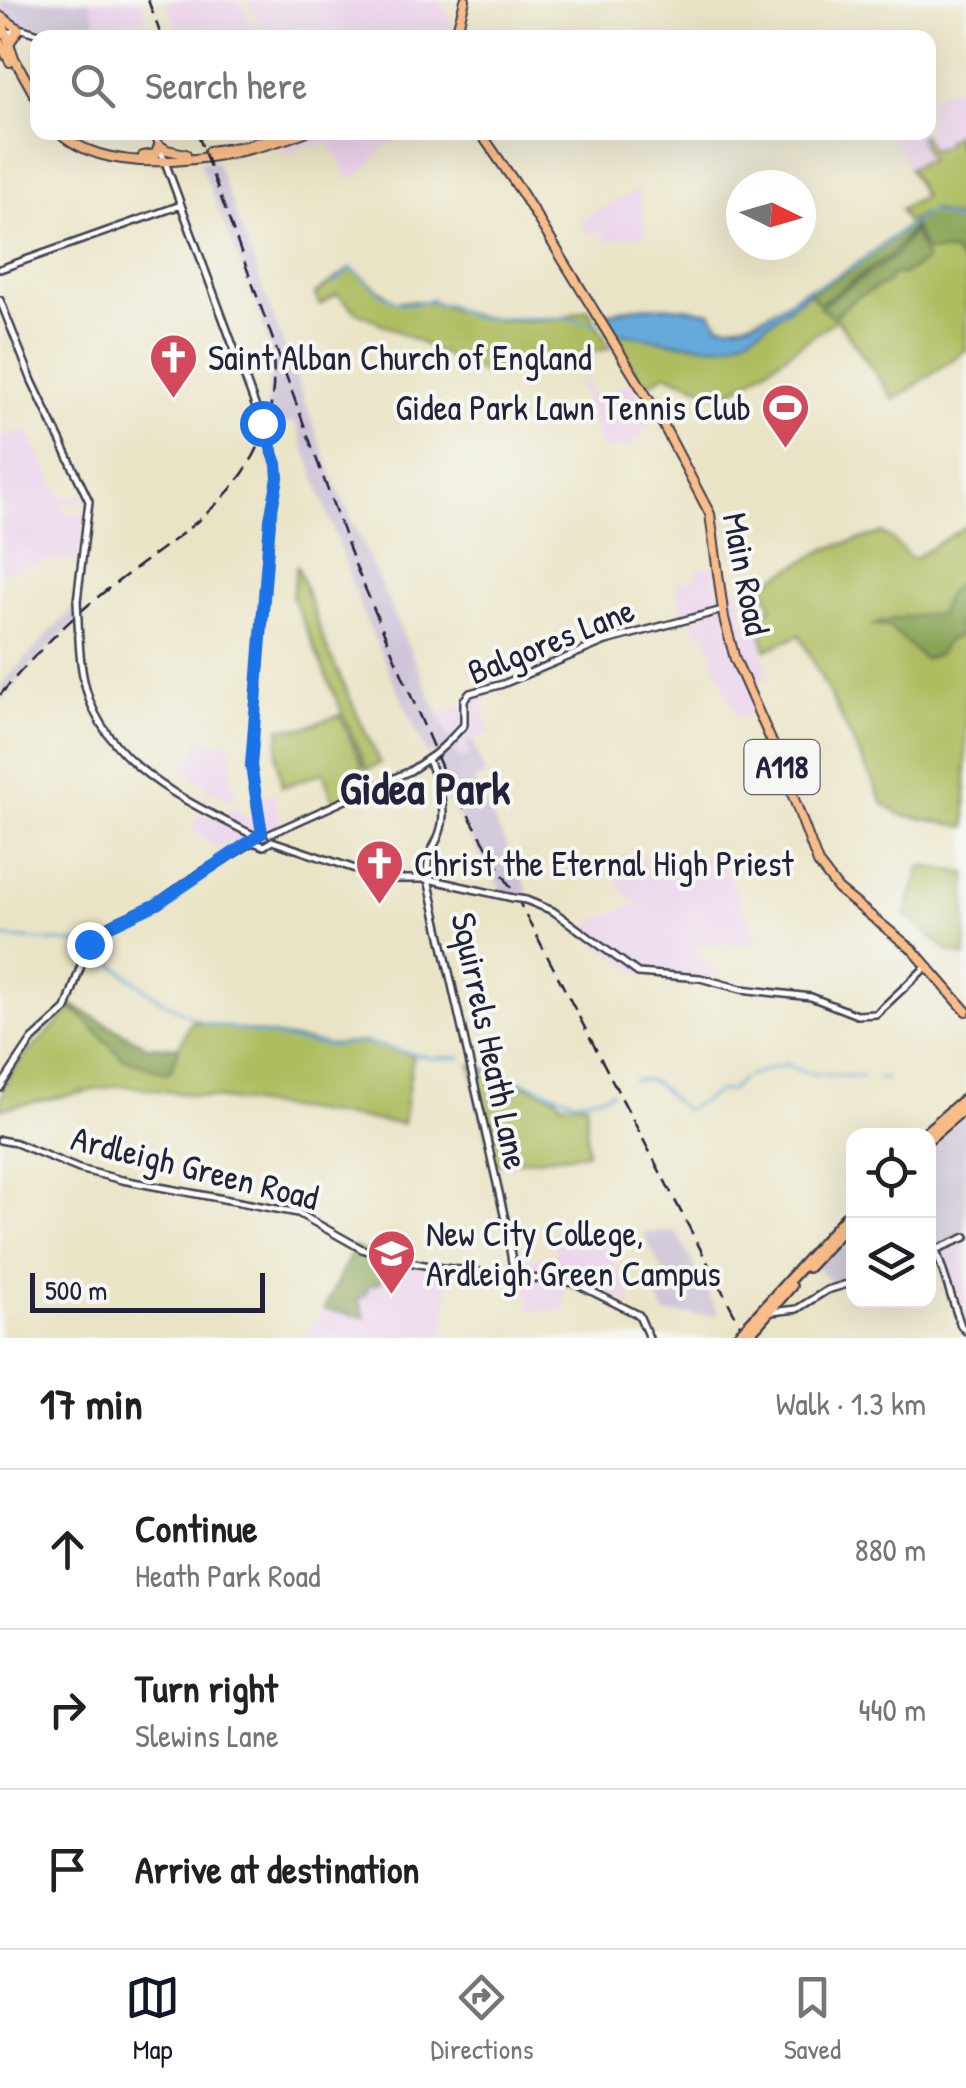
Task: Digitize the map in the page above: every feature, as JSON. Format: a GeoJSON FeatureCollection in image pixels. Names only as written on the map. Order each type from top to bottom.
{"type":"FeatureCollection","features":[{"type":"Feature","properties":{"kind":"highway"},"geometry":{"type":"LineString","coordinates":[[935,1128],[964,1103]]}},
{"type":"Feature","properties":{"kind":"highway"},"geometry":{"type":"LineString","coordinates":[[745,1338],[846,1217]]}},
{"type":"Feature","properties":{"kind":"highway"},"geometry":{"type":"LineString","coordinates":[[736,1338],[768,1313],[853,1218]]}},
{"type":"Feature","properties":{"kind":"main road"},"geometry":{"type":"LineString","coordinates":[[455,30],[463,0]]}},
{"type":"Feature","properties":{"kind":"main road"},"geometry":{"type":"LineString","coordinates":[[0,15],[9,32]]}},
{"type":"Feature","properties":{"kind":"main road"},"geometry":{"type":"LineString","coordinates":[[0,15],[9,32]]}},
{"type":"Feature","properties":{"kind":"main road"},"geometry":{"type":"LineString","coordinates":[[3,46],[9,32]]}},
{"type":"Feature","properties":{"kind":"main road"},"geometry":{"type":"LineString","coordinates":[[3,46],[9,32]]}},
{"type":"Feature","properties":{"kind":"main road"},"geometry":{"type":"LineString","coordinates":[[3,46],[30,88]]}},
{"type":"Feature","properties":{"kind":"main road"},"geometry":{"type":"LineString","coordinates":[[3,46],[30,95]]}},
{"type":"Feature","properties":{"kind":"main road"},"geometry":{"type":"LineString","coordinates":[[74,140],[99,156],[165,161]]}},
{"type":"Feature","properties":{"kind":"main road"},"geometry":{"type":"LineString","coordinates":[[77,140],[98,151],[172,162],[261,140]]}},
{"type":"Feature","properties":{"kind":"main road"},"geometry":{"type":"LineString","coordinates":[[143,156],[158,152],[159,145],[188,155],[250,150],[280,140]]}},
{"type":"Feature","properties":{"kind":"main road","name":"Main Road"},"geometry":{"type":"LineString","coordinates":[[485,140],[664,424],[710,514],[723,610],[736,660],[818,863],[838,888],[928,965],[966,1011]]}},
{"type":"Feature","properties":{"kind":"main road"},"geometry":{"type":"LineString","coordinates":[[237,147],[250,150]]}},
{"type":"Feature","properties":{"kind":"street"},"geometry":{"type":"LineString","coordinates":[[157,140],[277,464],[251,766],[262,837]]}},
{"type":"Feature","properties":{"kind":"street"},"geometry":{"type":"LineString","coordinates":[[0,270],[181,205]]}},
{"type":"Feature","properties":{"kind":"street"},"geometry":{"type":"LineString","coordinates":[[0,300],[44,408],[89,501],[77,601],[86,690],[98,718],[121,752],[188,802],[262,837],[384,879],[428,879],[526,900],[553,911],[638,973],[700,978],[742,989],[811,998],[857,1015],[876,1014],[928,965]]}},
{"type":"Feature","properties":{"kind":"street","name":"Balgores Lane"},"geometry":{"type":"LineString","coordinates":[[0,1088],[32,1040],[66,1009],[88,946],[114,923],[157,904],[262,837],[428,760],[464,724],[464,700],[470,693],[503,684],[621,636],[723,610]]}},
{"type":"Feature","properties":{"kind":"street"},"geometry":{"type":"LineString","coordinates":[[428,760],[443,817],[428,855],[428,879]]}},
{"type":"Feature","properties":{"kind":"street","name":"Squirrels Heath Lane"},"geometry":{"type":"LineString","coordinates":[[428,879],[514,1274]]}},
{"type":"Feature","properties":{"kind":"street","name":"Ardleigh Green Road"},"geometry":{"type":"LineString","coordinates":[[0,1140],[122,1180],[298,1214],[362,1249],[390,1258],[434,1267],[575,1283],[639,1314],[649,1338]]}},
{"type":"Feature","properties":{"kind":"street"},"geometry":{"type":"LineString","coordinates":[[966,1236],[936,1250],[966,1331]]}},
{"type":"Feature","properties":{"kind":"street"},"geometry":{"type":"LineString","coordinates":[[768,1313],[792,1310],[827,1290],[846,1284]]}},
{"type":"Feature","properties":{"kind":"street"},"geometry":{"type":"LineString","coordinates":[[784,1294],[784,1302],[792,1310]]}},
{"type":"Feature","properties":{"kind":"shaded area"},"geometry":{"type":"Polygon","coordinates":[[[0,0],[89,0],[99,30],[41,30],[3,17],[0,0]]]}},
{"type":"Feature","properties":{"kind":"shaded area"},"geometry":{"type":"Polygon","coordinates":[[[89,0],[112,0],[114,5],[115,0],[141,0],[147,22],[123,21],[114,30],[99,30],[89,0]]]}},
{"type":"Feature","properties":{"kind":"shaded area"},"geometry":{"type":"Polygon","coordinates":[[[165,0],[238,0],[257,30],[173,30],[174,20],[165,0]]]}},
{"type":"Feature","properties":{"kind":"shaded area"},"geometry":{"type":"Polygon","coordinates":[[[246,0],[438,0],[449,14],[453,28],[453,30],[265,30],[246,0]]]}},
{"type":"Feature","properties":{"kind":"shaded area"},"geometry":{"type":"Polygon","coordinates":[[[966,83],[966,221],[931,210],[894,140],[936,140],[936,94],[966,83]]]}},
{"type":"Feature","properties":{"kind":"shaded area"},"geometry":{"type":"Polygon","coordinates":[[[298,140],[397,140],[385,146],[369,166],[351,179],[328,141],[315,148],[310,143],[286,154],[281,145],[298,140]]]}},
{"type":"Feature","properties":{"kind":"shaded area"},"geometry":{"type":"Polygon","coordinates":[[[199,161],[216,161],[334,481],[459,759],[471,754],[466,743],[473,741],[485,775],[474,781],[525,883],[528,897],[503,892],[444,794],[434,760],[437,758],[432,752],[428,756],[363,614],[295,421],[267,429],[261,412],[266,411],[269,397],[270,351],[261,316],[199,161]]]}},
{"type":"Feature","properties":{"kind":"shaded area"},"geometry":{"type":"Polygon","coordinates":[[[638,190],[646,235],[605,241],[601,230],[588,235],[580,220],[638,190]]]}},
{"type":"Feature","properties":{"kind":"shaded area"},"geometry":{"type":"Polygon","coordinates":[[[586,380],[592,397],[631,381],[657,420],[640,429],[644,437],[625,448],[602,450],[579,383],[586,380]]]}},
{"type":"Feature","properties":{"kind":"shaded area"},"geometry":{"type":"Polygon","coordinates":[[[27,430],[61,497],[84,495],[86,501],[64,503],[65,513],[86,515],[77,562],[45,561],[0,572],[0,437],[27,430]]]}},
{"type":"Feature","properties":{"kind":"shaded area"},"geometry":{"type":"Polygon","coordinates":[[[714,566],[718,596],[739,590],[746,625],[758,622],[769,677],[750,687],[758,712],[738,719],[713,660],[707,632],[697,634],[693,621],[708,617],[707,611],[684,617],[676,583],[699,577],[697,569],[714,566]]]}},
{"type":"Feature","properties":{"kind":"shaded area"},"geometry":{"type":"Polygon","coordinates":[[[81,600],[81,618],[0,700],[0,686],[81,600]]]}},
{"type":"Feature","properties":{"kind":"shaded area"},"geometry":{"type":"Polygon","coordinates":[[[481,691],[490,733],[466,743],[471,754],[460,760],[438,715],[465,705],[472,694],[481,691]]]}},
{"type":"Feature","properties":{"kind":"shaded area"},"geometry":{"type":"Polygon","coordinates":[[[195,739],[232,742],[231,773],[236,802],[212,789],[200,805],[209,788],[184,770],[188,756],[194,756],[195,739]]]}},
{"type":"Feature","properties":{"kind":"shaded area"},"geometry":{"type":"Polygon","coordinates":[[[274,793],[281,825],[255,836],[253,842],[237,850],[231,839],[216,848],[191,830],[201,812],[223,823],[233,806],[248,818],[262,818],[258,796],[274,793]]]}},
{"type":"Feature","properties":{"kind":"shaded area"},"geometry":{"type":"Polygon","coordinates":[[[717,852],[761,944],[696,945],[696,953],[715,971],[714,982],[638,973],[583,931],[600,918],[639,903],[628,897],[612,874],[607,858],[642,859],[651,877],[681,860],[683,865],[717,852]]]}},
{"type":"Feature","properties":{"kind":"shaded area"},"geometry":{"type":"Polygon","coordinates":[[[966,1114],[966,1234],[936,1247],[936,1218],[936,1141],[966,1114]]]}},
{"type":"Feature","properties":{"kind":"shaded area"},"geometry":{"type":"Polygon","coordinates":[[[597,1224],[635,1307],[589,1284],[562,1277],[568,1281],[563,1299],[565,1310],[528,1311],[530,1298],[518,1294],[521,1275],[514,1274],[512,1259],[556,1257],[553,1228],[597,1224]]]}},
{"type":"Feature","properties":{"kind":"shaded area"},"geometry":{"type":"Polygon","coordinates":[[[676,1231],[719,1315],[666,1314],[657,1296],[672,1289],[643,1233],[676,1231]]]}},
{"type":"Feature","properties":{"kind":"shaded area"},"geometry":{"type":"Polygon","coordinates":[[[846,1233],[846,1279],[832,1283],[815,1266],[846,1233]]]}},
{"type":"Feature","properties":{"kind":"shaded area"},"geometry":{"type":"Polygon","coordinates":[[[966,1240],[966,1324],[958,1291],[953,1289],[939,1250],[966,1240]]]}},
{"type":"Feature","properties":{"kind":"shaded area","name":"New City College, Ardleigh Green Campus"},"geometry":{"type":"Polygon","coordinates":[[[354,1247],[389,1261],[450,1272],[444,1338],[302,1338],[331,1300],[354,1247]]]}},
{"type":"Feature","properties":{"kind":"green space"},"geometry":{"type":"Polygon","coordinates":[[[958,132],[966,133],[966,350],[894,400],[837,319],[743,385],[722,395],[666,374],[645,386],[622,351],[622,344],[608,330],[618,310],[629,308],[676,307],[710,312],[721,326],[768,313],[854,266],[908,225],[900,210],[923,196],[909,168],[929,159],[920,140],[926,140],[931,150],[947,144],[946,140],[956,135],[956,149],[958,132]]]}},
{"type":"Feature","properties":{"kind":"green space"},"geometry":{"type":"Polygon","coordinates":[[[931,210],[966,221],[966,268],[953,252],[926,251],[911,221],[931,210]]]}},
{"type":"Feature","properties":{"kind":"green space"},"geometry":{"type":"Polygon","coordinates":[[[910,225],[912,228],[892,254],[820,303],[816,301],[811,292],[854,267],[910,225]]]}},
{"type":"Feature","properties":{"kind":"green space"},"geometry":{"type":"Polygon","coordinates":[[[913,231],[926,260],[904,274],[892,274],[888,282],[856,298],[833,317],[819,307],[895,256],[913,231]]]}},
{"type":"Feature","properties":{"kind":"green space"},"geometry":{"type":"Polygon","coordinates":[[[351,268],[394,301],[433,302],[474,316],[514,321],[559,319],[588,309],[610,348],[506,373],[485,374],[357,312],[337,294],[320,305],[315,294],[351,268]]]}},
{"type":"Feature","properties":{"kind":"green space"},"geometry":{"type":"Polygon","coordinates":[[[966,526],[966,827],[902,815],[884,804],[800,635],[766,650],[756,613],[772,608],[763,584],[826,549],[881,533],[915,558],[966,526]]]}},
{"type":"Feature","properties":{"kind":"green space"},"geometry":{"type":"Polygon","coordinates":[[[297,565],[325,644],[380,763],[367,770],[292,596],[297,565]]]}},
{"type":"Feature","properties":{"kind":"green space"},"geometry":{"type":"Polygon","coordinates":[[[966,580],[966,610],[957,624],[958,636],[946,642],[938,655],[924,659],[889,627],[874,625],[940,614],[948,593],[966,580]]]}},
{"type":"Feature","properties":{"kind":"green space"},"geometry":{"type":"Polygon","coordinates":[[[340,715],[363,768],[352,774],[358,792],[334,803],[323,772],[282,787],[277,758],[280,728],[303,728],[340,715]]]}},
{"type":"Feature","properties":{"kind":"green space"},"geometry":{"type":"Polygon","coordinates":[[[921,866],[966,873],[966,957],[948,951],[905,915],[921,866]]]}},
{"type":"Feature","properties":{"kind":"green space"},"geometry":{"type":"Polygon","coordinates":[[[72,1005],[147,1046],[179,1047],[191,1021],[329,1045],[365,1042],[413,1055],[403,1124],[120,1085],[0,1109],[10,1076],[19,1063],[72,1005]]]}},
{"type":"Feature","properties":{"kind":"green space"},"geometry":{"type":"Polygon","coordinates":[[[73,1006],[147,1046],[179,1048],[171,1070],[166,1073],[122,1058],[78,1012],[73,1012],[73,1006]]]}},
{"type":"Feature","properties":{"kind":"green space"},"geometry":{"type":"Polygon","coordinates":[[[471,1065],[555,1096],[562,1103],[586,1102],[587,1153],[494,1164],[471,1065]]]}},
{"type":"Feature","properties":{"kind":"green space"},"geometry":{"type":"Polygon","coordinates":[[[354,1247],[389,1261],[380,1283],[368,1286],[366,1295],[358,1299],[365,1317],[324,1309],[354,1247]]]}},
{"type":"Feature","properties":{"kind":"water"},"geometry":{"type":"Polygon","coordinates":[[[806,289],[809,293],[766,325],[719,346],[609,331],[601,316],[642,307],[669,307],[710,312],[718,324],[742,324],[765,316],[806,289]]]}},
{"type":"Feature","properties":{"kind":"waterway"},"geometry":{"type":"LineString","coordinates":[[912,224],[928,211],[966,223]]}},
{"type":"Feature","properties":{"kind":"waterway"},"geometry":{"type":"LineString","coordinates":[[807,291],[854,267],[910,225]]}},
{"type":"Feature","properties":{"kind":"waterway"},"geometry":{"type":"LineString","coordinates":[[334,283],[352,268],[379,292],[399,302],[420,303],[432,298],[434,305],[447,304],[471,318],[565,318],[596,324]]}},
{"type":"Feature","properties":{"kind":"waterway"},"geometry":{"type":"LineString","coordinates":[[0,937],[85,944]]}},
{"type":"Feature","properties":{"kind":"waterway"},"geometry":{"type":"LineString","coordinates":[[92,948],[160,1000],[202,1022],[329,1046],[365,1043],[431,1058],[462,1057]]}},
{"type":"Feature","properties":{"kind":"waterway"},"geometry":{"type":"LineString","coordinates":[[474,1064],[574,1100],[612,1091]]}},
{"type":"Feature","properties":{"kind":"waterway"},"geometry":{"type":"LineString","coordinates":[[747,1076],[787,1064],[812,1073],[862,1077]]}},
{"type":"Feature","properties":{"kind":"waterway"},"geometry":{"type":"LineString","coordinates":[[634,1080],[658,1085],[686,1110],[720,1091],[730,1091],[742,1079]]}},
{"type":"Feature","properties":{"kind":"waterway"},"geometry":{"type":"LineString","coordinates":[[878,1079],[887,1079]]}},
{"type":"Feature","properties":{"kind":"railway"},"geometry":{"type":"LineString","coordinates":[[148,0],[159,30]]}},
{"type":"Feature","properties":{"kind":"railway"},"geometry":{"type":"LineString","coordinates":[[200,140],[356,567],[444,773],[519,902],[747,1338]]}},
{"type":"Feature","properties":{"kind":"railway"},"geometry":{"type":"LineString","coordinates":[[0,695],[72,620],[194,524],[245,471],[262,439],[272,400],[273,355]]}},
{"type":"Feature","properties":{"kind":"place","name":"Saint Alban Church of England"},"geometry":{"type":"Point","coordinates":[173,400]}},
{"type":"Feature","properties":{"kind":"place","name":"Gidea Park Lawn Tennis Club"},"geometry":{"type":"Point","coordinates":[786,450]}},
{"type":"Feature","properties":{"kind":"place","name":"Christ the Eternal High Priest"},"geometry":{"type":"Point","coordinates":[379,906]}},
{"type":"Feature","properties":{"kind":"place","name":"New City College, Ardleigh Green Campus"},"geometry":{"type":"Point","coordinates":[391,1296]}},
{"type":"Feature","properties":{"kind":"district","name":"Gidea Park"},"geometry":{"type":"Point","coordinates":[425,788]}},
{"type":"Feature","properties":{"kind":"route"},"geometry":{"type":"LineString","coordinates":[[89,944],[106,928],[157,904],[262,833],[251,766],[270,520],[278,478],[262,423]]}}]}
